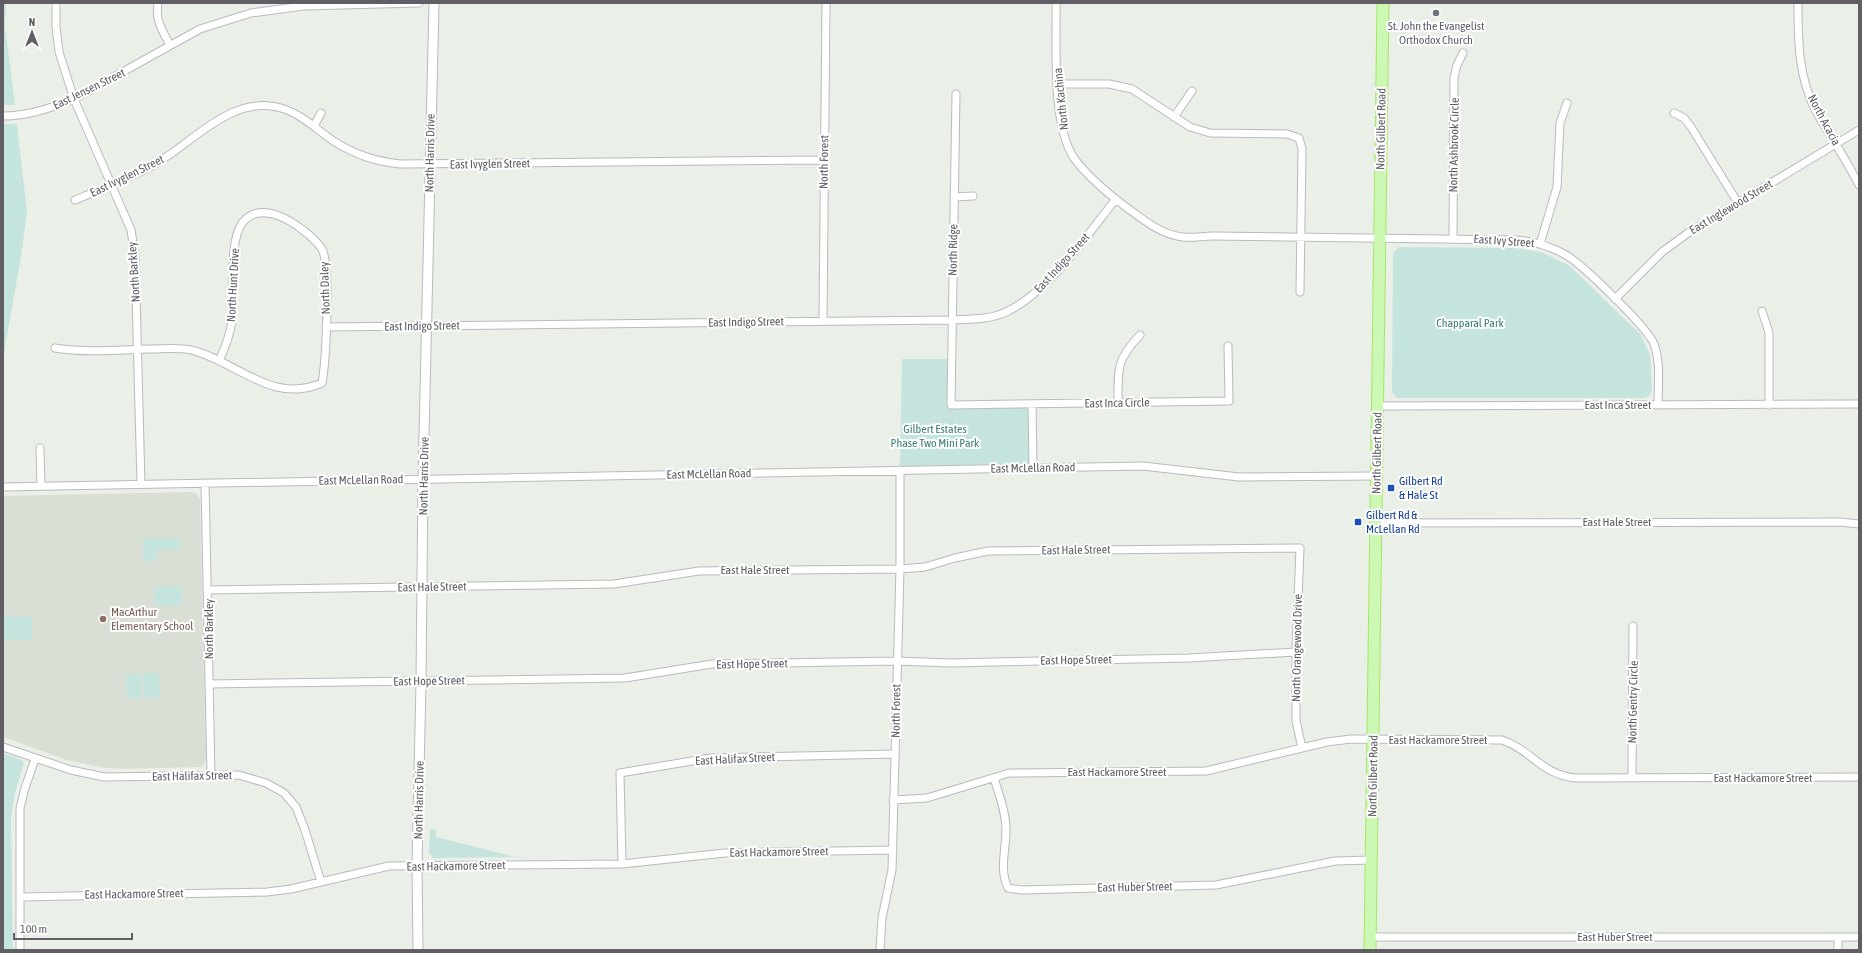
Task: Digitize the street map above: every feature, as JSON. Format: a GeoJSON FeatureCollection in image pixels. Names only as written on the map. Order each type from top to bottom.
{"type":"FeatureCollection","features":[{"type":"Feature","properties":{"kind":"main road","name":"North Gilbert Road"},"geometry":{"type":"LineString","coordinates":[[1370,950],[1383,3]]}},
{"type":"Feature","properties":{"kind":"street","name":"North Barkley"},"geometry":{"type":"LineString","coordinates":[[56,3],[56,27],[59,52],[74,99],[131,230],[135,256],[141,484]]}},
{"type":"Feature","properties":{"kind":"street"},"geometry":{"type":"LineString","coordinates":[[158,3],[156,13],[158,24],[170,45]]}},
{"type":"Feature","properties":{"kind":"street","name":"East Jensen Street"},"geometry":{"type":"LineString","coordinates":[[3,116],[20,116],[53,108],[74,99],[200,29],[251,13],[279,8],[419,3]]}},
{"type":"Feature","properties":{"kind":"street","name":"North Harris Drive"},"geometry":{"type":"LineString","coordinates":[[418,950],[417,866],[422,682],[423,479],[434,3]]}},
{"type":"Feature","properties":{"kind":"street","name":"North Forest"},"geometry":{"type":"LineString","coordinates":[[823,321],[823,160],[826,3]]}},
{"type":"Feature","properties":{"kind":"street","name":"North Kachina"},"geometry":{"type":"LineString","coordinates":[[1056,3],[1058,84],[1061,121],[1065,139],[1074,157],[1087,175],[1116,199]]}},
{"type":"Feature","properties":{"kind":"street","name":"North Acacia"},"geometry":{"type":"LineString","coordinates":[[1798,3],[1798,46],[1802,70],[1816,110],[1859,185]]}},
{"type":"Feature","properties":{"kind":"street","name":"North Ashbrook Circle"},"geometry":{"type":"LineString","coordinates":[[1452,239],[1454,78],[1457,65],[1463,53]]}},
{"type":"Feature","properties":{"kind":"street"},"geometry":{"type":"LineString","coordinates":[[1058,84],[1109,84],[1132,89],[1190,127],[1210,133],[1287,134],[1299,138],[1302,149],[1300,292]]}},
{"type":"Feature","properties":{"kind":"street"},"geometry":{"type":"LineString","coordinates":[[1174,117],[1192,91]]}},
{"type":"Feature","properties":{"kind":"street","name":"North Ridge"},"geometry":{"type":"LineString","coordinates":[[951,405],[951,320],[956,94]]}},
{"type":"Feature","properties":{"kind":"street"},"geometry":{"type":"LineString","coordinates":[[1540,244],[1557,187],[1560,123],[1567,103]]}},
{"type":"Feature","properties":{"kind":"street","name":"East Ivyglen Street"},"geometry":{"type":"LineString","coordinates":[[75,200],[157,164],[229,113],[266,106],[281,108],[300,116],[335,142],[374,161],[400,164],[823,160]]}},
{"type":"Feature","properties":{"kind":"street"},"geometry":{"type":"LineString","coordinates":[[314,126],[321,113]]}},
{"type":"Feature","properties":{"kind":"street"},"geometry":{"type":"LineString","coordinates":[[1674,113],[1684,118],[1691,127],[1738,203]]}},
{"type":"Feature","properties":{"kind":"street","name":"East Inglewood Street"},"geometry":{"type":"LineString","coordinates":[[1615,299],[1652,261],[1674,242],[1859,130]]}},
{"type":"Feature","properties":{"kind":"street"},"geometry":{"type":"LineString","coordinates":[[954,197],[973,196]]}},
{"type":"Feature","properties":{"kind":"street","name":"East Ivy Street"},"geometry":{"type":"LineString","coordinates":[[1116,199],[1147,223],[1163,231],[1182,237],[1516,240],[1540,244],[1559,251],[1577,263],[1644,328],[1653,342],[1659,366],[1658,405]]}},
{"type":"Feature","properties":{"kind":"street","name":"East Indigo Street"},"geometry":{"type":"LineString","coordinates":[[326,327],[981,319],[1005,313],[1029,299],[1050,280],[1116,199]]}},
{"type":"Feature","properties":{"kind":"street","name":"North Daley"},"geometry":{"type":"LineString","coordinates":[[219,361],[263,384],[279,388],[311,387],[322,383],[325,368],[326,267],[322,250],[313,238],[282,218],[269,213],[255,213]]}},
{"type":"Feature","properties":{"kind":"street","name":"North Hunt Drive"},"geometry":{"type":"LineString","coordinates":[[219,361],[229,338],[233,320],[234,247],[238,232],[243,222],[255,213]]}},
{"type":"Feature","properties":{"kind":"street"},"geometry":{"type":"LineString","coordinates":[[1762,312],[1769,333],[1769,405]]}},
{"type":"Feature","properties":{"kind":"street"},"geometry":{"type":"LineString","coordinates":[[1118,402],[1120,361],[1128,348],[1140,335]]}},
{"type":"Feature","properties":{"kind":"street","name":"East Inca Circle"},"geometry":{"type":"LineString","coordinates":[[951,405],[1229,401],[1228,346]]}},
{"type":"Feature","properties":{"kind":"street"},"geometry":{"type":"LineString","coordinates":[[55,348],[76,351],[138,349],[190,350],[219,361]]}},
{"type":"Feature","properties":{"kind":"street"},"geometry":{"type":"LineString","coordinates":[[1032,404],[1034,468]]}},
{"type":"Feature","properties":{"kind":"street","name":"East Inca Street"},"geometry":{"type":"LineString","coordinates":[[1378,406],[1859,404]]}},
{"type":"Feature","properties":{"kind":"street"},"geometry":{"type":"LineString","coordinates":[[40,448],[41,486]]}},
{"type":"Feature","properties":{"kind":"street","name":"East McLellan Road"},"geometry":{"type":"LineString","coordinates":[[3,487],[1143,466],[1239,477],[1376,476]]}},
{"type":"Feature","properties":{"kind":"street","name":"North Forest"},"geometry":{"type":"LineString","coordinates":[[880,950],[882,918],[892,870],[893,850],[893,800],[900,569],[900,470]]}},
{"type":"Feature","properties":{"kind":"street","name":"North Barkley"},"geometry":{"type":"LineString","coordinates":[[205,483],[211,776]]}},
{"type":"Feature","properties":{"kind":"street","name":"East Hale Street"},"geometry":{"type":"LineString","coordinates":[[1376,523],[1840,522],[1859,524]]}},
{"type":"Feature","properties":{"kind":"street","name":"East Hale Street"},"geometry":{"type":"LineString","coordinates":[[208,590],[614,584],[700,570],[900,569],[926,567],[955,558],[988,551],[1300,548]]}},
{"type":"Feature","properties":{"kind":"street","name":"North Orangewood Drive"},"geometry":{"type":"LineString","coordinates":[[1300,548],[1296,652],[1296,721],[1302,748]]}},
{"type":"Feature","properties":{"kind":"street","name":"North Gentry Circle"},"geometry":{"type":"LineString","coordinates":[[1632,778],[1633,626]]}},
{"type":"Feature","properties":{"kind":"street","name":"East Hope Street"},"geometry":{"type":"LineString","coordinates":[[209,684],[625,678],[712,664],[897,661],[950,663],[1173,658],[1296,652]]}},
{"type":"Feature","properties":{"kind":"street","name":"East Hackamore Street"},"geometry":{"type":"LineString","coordinates":[[893,800],[927,798],[1009,773],[1206,771],[1334,741],[1373,740],[1502,740],[1518,747],[1544,768],[1559,775],[1576,778],[1859,777]]}},
{"type":"Feature","properties":{"kind":"street","name":"East Halifax Street"},"geometry":{"type":"LineString","coordinates":[[3,747],[71,770],[104,777],[239,775],[266,783],[284,793],[296,807],[322,882]]}},
{"type":"Feature","properties":{"kind":"street","name":"East Halifax Street"},"geometry":{"type":"LineString","coordinates":[[622,864],[620,773],[710,758],[895,754]]}},
{"type":"Feature","properties":{"kind":"street"},"geometry":{"type":"LineString","coordinates":[[20,950],[20,808],[35,759]]}},
{"type":"Feature","properties":{"kind":"street","name":"East Huber Street"},"geometry":{"type":"LineString","coordinates":[[994,778],[1001,801],[1006,829],[1003,872],[1008,888],[1030,890],[1216,885],[1236,883],[1335,861],[1371,860]]}},
{"type":"Feature","properties":{"kind":"street","name":"East Hackamore Street"},"geometry":{"type":"LineString","coordinates":[[20,897],[267,892],[291,889],[389,866],[622,864],[726,852],[893,850]]}},
{"type":"Feature","properties":{"kind":"street","name":"East Huber Street"},"geometry":{"type":"LineString","coordinates":[[1370,937],[1859,937]]}},
{"type":"Feature","properties":{"kind":"street"},"geometry":{"type":"LineString","coordinates":[[1838,937],[1838,950]]}},
{"type":"Feature","properties":{"kind":"shaded area","name":"MacArthur Elementary School"},"geometry":{"type":"Polygon","coordinates":[[[191,492],[197,494],[200,500],[206,760],[203,765],[200,767],[121,769],[100,767],[67,760],[3,737],[3,496],[191,492]]]}},
{"type":"Feature","properties":{"kind":"green space"},"geometry":{"type":"Polygon","coordinates":[[[3,3],[6,3],[5,26],[15,105],[3,105],[3,3]]]}},
{"type":"Feature","properties":{"kind":"green space"},"geometry":{"type":"Polygon","coordinates":[[[3,124],[17,124],[27,212],[21,257],[3,358],[3,124]]]}},
{"type":"Feature","properties":{"kind":"green space","name":"Chapparal Park"},"geometry":{"type":"Polygon","coordinates":[[[1399,247],[1514,248],[1541,252],[1570,266],[1641,335],[1650,355],[1652,392],[1649,396],[1644,398],[1397,398],[1392,392],[1393,253],[1399,247]]]}},
{"type":"Feature","properties":{"kind":"green space","name":"Gilbert Estates Phase Two Mini Park"},"geometry":{"type":"Polygon","coordinates":[[[902,359],[951,359],[952,405],[1032,404],[1033,468],[900,470],[902,359]]]}},
{"type":"Feature","properties":{"kind":"green space"},"geometry":{"type":"Polygon","coordinates":[[[143,538],[180,538],[180,550],[156,550],[156,561],[143,561],[143,538]]]}},
{"type":"Feature","properties":{"kind":"green space"},"geometry":{"type":"Polygon","coordinates":[[[182,586],[182,605],[155,606],[154,587],[182,586]]]}},
{"type":"Feature","properties":{"kind":"green space"},"geometry":{"type":"Polygon","coordinates":[[[3,616],[15,616],[16,640],[3,640],[3,616]]]}},
{"type":"Feature","properties":{"kind":"green space"},"geometry":{"type":"Polygon","coordinates":[[[16,616],[32,616],[32,640],[16,640],[16,616]]]}},
{"type":"Feature","properties":{"kind":"green space"},"geometry":{"type":"Polygon","coordinates":[[[144,673],[159,673],[160,697],[144,697],[144,673]]]}},
{"type":"Feature","properties":{"kind":"green space"},"geometry":{"type":"Polygon","coordinates":[[[126,674],[142,674],[142,698],[127,698],[126,674]]]}},
{"type":"Feature","properties":{"kind":"green space"},"geometry":{"type":"Polygon","coordinates":[[[3,753],[21,760],[24,763],[15,793],[11,818],[13,950],[3,950],[3,753]]]}},
{"type":"Feature","properties":{"kind":"green space"},"geometry":{"type":"Polygon","coordinates":[[[430,829],[436,830],[436,837],[515,857],[433,858],[429,853],[430,829]]]}},
{"type":"Feature","properties":{"kind":"place","name":"St. John the Evangelist Orthodox Church"},"geometry":{"type":"Point","coordinates":[1436,13]}},
{"type":"Feature","properties":{"kind":"place","name":"Gilbert Rd & Hale St"},"geometry":{"type":"Point","coordinates":[1391,488]}},
{"type":"Feature","properties":{"kind":"place","name":"Gilbert Rd & McLellan Rd"},"geometry":{"type":"Point","coordinates":[1358,522]}},
{"type":"Feature","properties":{"kind":"place","name":"MacArthur Elementary School"},"geometry":{"type":"Point","coordinates":[103,619]}}]}
